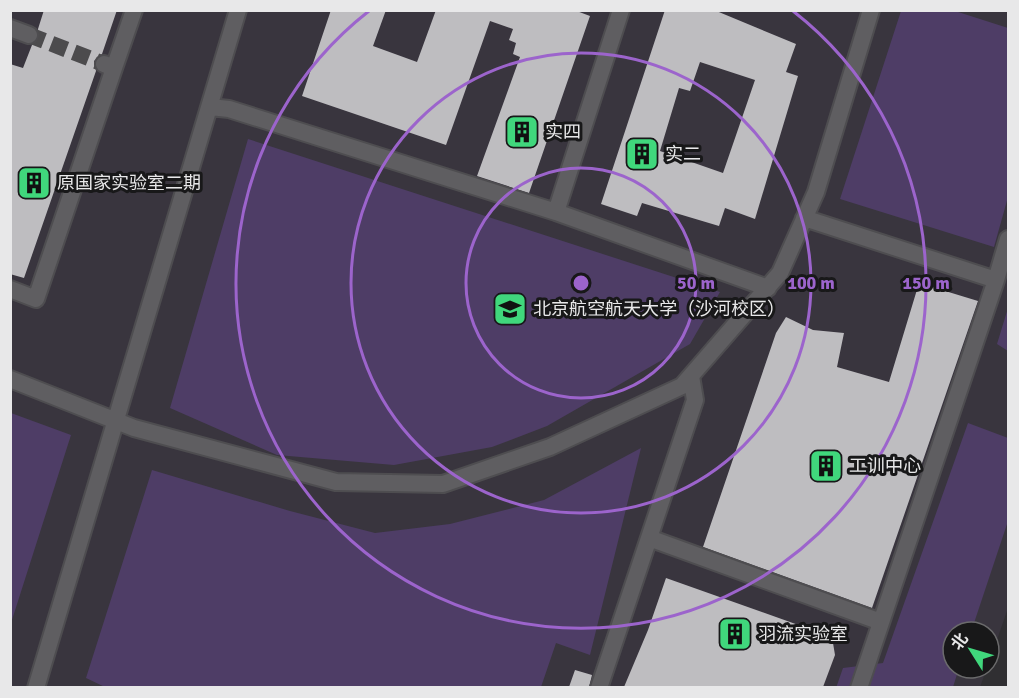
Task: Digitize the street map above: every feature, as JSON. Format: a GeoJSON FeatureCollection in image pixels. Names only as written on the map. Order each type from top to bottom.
{"type":"FeatureCollection","features":[{"type":"Feature","properties":{"kind":"street"},"geometry":{"type":"LineString","coordinates":[[10,289],[36,298],[109,66],[134,10]]}},
{"type":"Feature","properties":{"kind":"street"},"geometry":{"type":"LineString","coordinates":[[36,687],[238,10]]}},
{"type":"Feature","properties":{"kind":"street"},"geometry":{"type":"LineString","coordinates":[[556,212],[621,10]]}},
{"type":"Feature","properties":{"kind":"street"},"geometry":{"type":"LineString","coordinates":[[10,379],[134,428],[336,482],[443,484],[550,447],[682,386],[780,273],[816,192],[871,10]]}},
{"type":"Feature","properties":{"kind":"street"},"geometry":{"type":"LineString","coordinates":[[10,28],[29,35]]}},
{"type":"Feature","properties":{"kind":"street"},"geometry":{"type":"LineString","coordinates":[[210,107],[229,109],[556,212],[768,288]]}},
{"type":"Feature","properties":{"kind":"street"},"geometry":{"type":"LineString","coordinates":[[804,218],[996,280]]}},
{"type":"Feature","properties":{"kind":"street"},"geometry":{"type":"LineString","coordinates":[[859,687],[1008,239]]}},
{"type":"Feature","properties":{"kind":"street"},"geometry":{"type":"LineString","coordinates":[[599,687],[695,400],[691,376]]}},
{"type":"Feature","properties":{"kind":"street"},"geometry":{"type":"LineString","coordinates":[[649,538],[881,622]]}},
{"type":"Feature","properties":{"kind":"shaded area","name":"北京航空航天大学（沙河校区）"},"geometry":{"type":"Polygon","coordinates":[[[10,11],[1008,11],[1008,608],[1001,628],[1001,620],[941,620],[941,680],[983,680],[980,687],[11,687],[10,11]]]}},
{"type":"Feature","properties":{"kind":"shaded area"},"geometry":{"type":"Polygon","coordinates":[[[901,11],[955,11],[1008,28],[1008,197],[994,247],[840,199],[901,11]]]}},
{"type":"Feature","properties":{"kind":"shaded area"},"geometry":{"type":"Polygon","coordinates":[[[248,139],[720,292],[690,344],[547,426],[492,447],[394,465],[277,455],[170,408],[248,139]]]}},
{"type":"Feature","properties":{"kind":"shaded area"},"geometry":{"type":"Polygon","coordinates":[[[1008,308],[1008,351],[997,344],[1008,308]]]}},
{"type":"Feature","properties":{"kind":"shaded area"},"geometry":{"type":"Polygon","coordinates":[[[10,413],[71,435],[11,623],[10,413]]]}},
{"type":"Feature","properties":{"kind":"shaded area"},"geometry":{"type":"Polygon","coordinates":[[[968,423],[1008,438],[1008,521],[975,620],[941,620],[941,680],[955,680],[953,687],[836,688],[843,668],[883,663],[968,423]]]}},
{"type":"Feature","properties":{"kind":"shaded area"},"geometry":{"type":"Polygon","coordinates":[[[641,448],[590,655],[556,643],[541,687],[107,688],[86,678],[152,470],[290,511],[375,533],[450,524],[544,500],[641,448]]]}},
{"type":"Feature","properties":{"kind":"building","name":"原国家实验室二期"},"geometry":{"type":"Polygon","coordinates":[[[44,10],[117,10],[102,54],[94,61],[96,71],[24,278],[10,274],[10,64],[23,68],[32,45],[39,39],[38,29],[44,10]]]}},
{"type":"Feature","properties":{"kind":"building"},"geometry":{"type":"Polygon","coordinates":[[[331,10],[386,10],[373,46],[417,62],[436,10],[574,10],[590,16],[529,193],[477,176],[520,57],[513,54],[516,43],[509,40],[513,29],[490,21],[446,145],[302,96],[331,10]]]}},
{"type":"Feature","properties":{"kind":"building"},"geometry":{"type":"Polygon","coordinates":[[[665,10],[714,10],[796,44],[786,72],[798,76],[755,219],[725,208],[719,226],[642,203],[637,216],[601,204],[665,10]],[[700,62],[690,91],[679,88],[660,151],[723,173],[755,80],[700,62]]]}},
{"type":"Feature","properties":{"kind":"building","name":"工训中心"},"geometry":{"type":"Polygon","coordinates":[[[919,283],[978,301],[872,608],[703,547],[776,333],[786,317],[813,330],[844,333],[837,367],[889,382],[919,283]]]}},
{"type":"Feature","properties":{"kind":"building","name":"羽流实验室"},"geometry":{"type":"Polygon","coordinates":[[[666,578],[832,637],[835,655],[823,687],[624,687],[648,630],[666,578]]]}},
{"type":"Feature","properties":{"kind":"building"},"geometry":{"type":"Polygon","coordinates":[[[575,670],[592,675],[589,687],[569,687],[575,670]]]}},
{"type":"Feature","properties":{"kind":"tunnel"},"geometry":{"type":"LineString","coordinates":[[29,35],[104,64]]}},
{"type":"Feature","properties":{"kind":"place","name":"实四"},"geometry":{"type":"Point","coordinates":[522,132]}},
{"type":"Feature","properties":{"kind":"place","name":"实二"},"geometry":{"type":"Point","coordinates":[642,154]}},
{"type":"Feature","properties":{"kind":"place","name":"原国家实验室二期"},"geometry":{"type":"Point","coordinates":[34,183]}},
{"type":"Feature","properties":{"kind":"place","name":"北京航空航天大学（沙河校区）"},"geometry":{"type":"Point","coordinates":[510,309]}},
{"type":"Feature","properties":{"kind":"place","name":"工训中心"},"geometry":{"type":"Point","coordinates":[826,466]}},
{"type":"Feature","properties":{"kind":"place","name":"羽流实验室"},"geometry":{"type":"Point","coordinates":[735,634]}}]}
